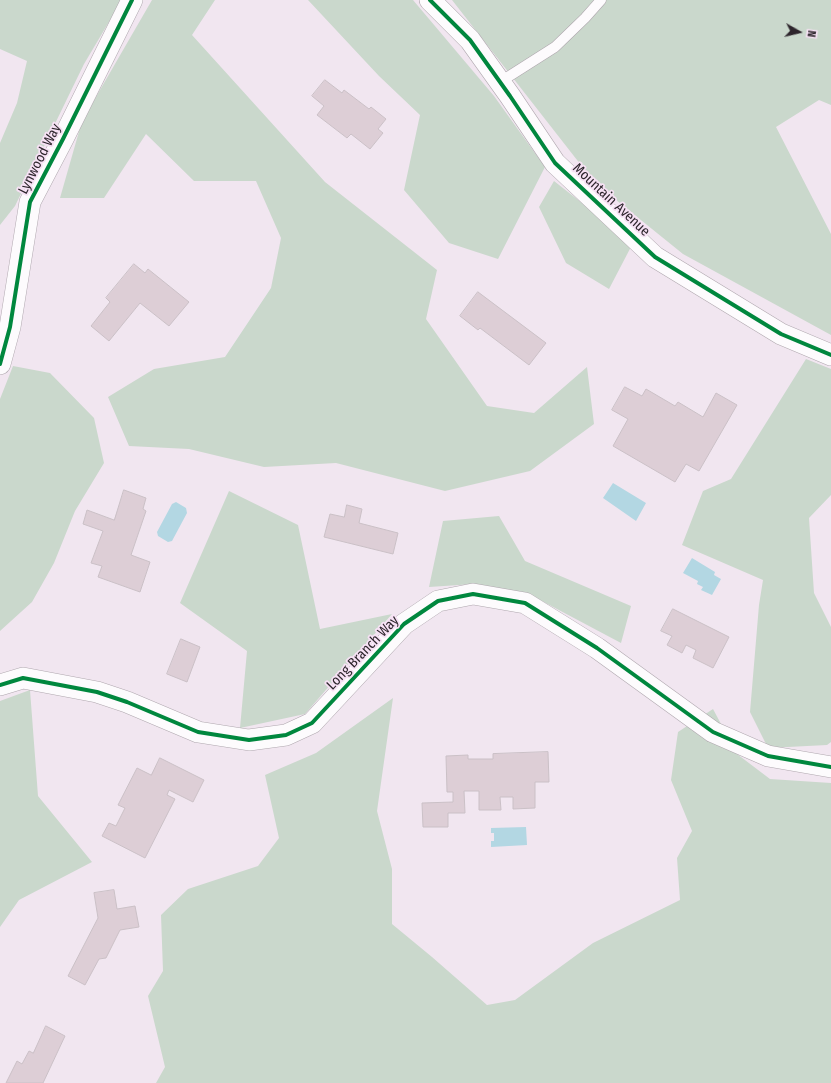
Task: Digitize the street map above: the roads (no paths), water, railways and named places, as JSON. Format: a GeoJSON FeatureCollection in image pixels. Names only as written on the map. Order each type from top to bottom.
{"type":"FeatureCollection","features":[{"type":"Feature","properties":{"kind":"street","name":"Lynwood Way"},"geometry":{"type":"LineString","coordinates":[[0,364],[10,328],[30,202],[132,0]]}},
{"type":"Feature","properties":{"kind":"street","name":"Mountain Avenue"},"geometry":{"type":"LineString","coordinates":[[430,0],[470,40],[555,163],[655,257],[781,334],[831,355]]}},
{"type":"Feature","properties":{"kind":"street","name":"Long Branch Way"},"geometry":{"type":"LineString","coordinates":[[0,685],[23,678],[97,692],[126,702],[198,732],[249,740],[286,735],[312,723],[404,624],[438,600],[473,594],[525,603],[597,648],[714,732],[768,756],[831,767]]}},
{"type":"Feature","properties":{"kind":"lane"},"geometry":{"type":"LineString","coordinates":[[500,82],[555,47],[586,18],[601,0]]}},
{"type":"Feature","properties":{"kind":"water"},"geometry":{"type":"Polygon","coordinates":[[[613,483],[646,503],[636,521],[603,498],[613,483]]]}},
{"type":"Feature","properties":{"kind":"water"},"geometry":{"type":"Polygon","coordinates":[[[176,502],[186,508],[187,513],[172,541],[168,542],[158,536],[157,532],[172,504],[176,502]]]}},
{"type":"Feature","properties":{"kind":"water"},"geometry":{"type":"Polygon","coordinates":[[[692,558],[715,572],[714,575],[721,579],[712,595],[701,590],[703,587],[697,584],[698,581],[683,573],[692,558]]]}},
{"type":"Feature","properties":{"kind":"water"},"geometry":{"type":"Polygon","coordinates":[[[526,827],[527,845],[491,847],[491,841],[494,841],[494,833],[491,833],[491,828],[526,827]]]}}]}
